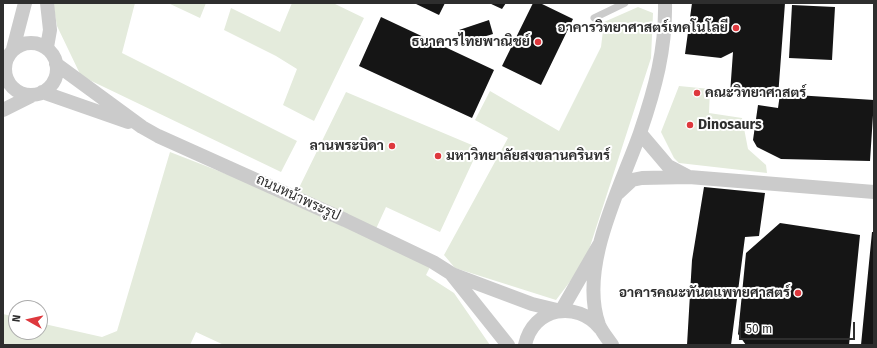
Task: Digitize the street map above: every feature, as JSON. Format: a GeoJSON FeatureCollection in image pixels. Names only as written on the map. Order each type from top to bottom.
{"type":"FeatureCollection","features":[{"type":"Feature","properties":{"kind":"street"},"geometry":{"type":"LineString","coordinates":[[25,3],[13,49],[5,64],[6,78],[10,86],[23,95],[37,94]]}},
{"type":"Feature","properties":{"kind":"street"},"geometry":{"type":"LineString","coordinates":[[47,3],[50,30],[47,47]]}},
{"type":"Feature","properties":{"kind":"street"},"geometry":{"type":"LineString","coordinates":[[607,345],[595,308],[596,259],[615,196],[640,133],[661,64],[665,34],[665,3]]}},
{"type":"Feature","properties":{"kind":"street"},"geometry":{"type":"LineString","coordinates":[[3,110],[37,94],[50,86],[56,64],[53,53],[47,47],[38,43],[29,42],[21,44],[13,49]]}},
{"type":"Feature","properties":{"kind":"street","name":"ถนนหน้าพระรูป"},"geometry":{"type":"LineString","coordinates":[[56,64],[142,127]]}},
{"type":"Feature","properties":{"kind":"street","name":"ถนนหน้าพระรูป"},"geometry":{"type":"LineString","coordinates":[[37,94],[142,127],[345,220],[433,262],[452,274],[532,304],[561,311],[573,311],[584,314],[594,320],[602,330]]}},
{"type":"Feature","properties":{"kind":"street"},"geometry":{"type":"LineString","coordinates":[[640,133],[668,166],[689,177]]}},
{"type":"Feature","properties":{"kind":"street"},"geometry":{"type":"LineString","coordinates":[[615,196],[632,180],[642,178],[689,177],[874,192]]}},
{"type":"Feature","properties":{"kind":"street"},"geometry":{"type":"LineString","coordinates":[[525,345],[530,331],[538,321],[549,314],[561,311],[599,245]]}},
{"type":"Feature","properties":{"kind":"street","name":"ถนนหน้าพระรูป"},"geometry":{"type":"LineString","coordinates":[[452,274],[508,345]]}},
{"type":"Feature","properties":{"kind":"street"},"geometry":{"type":"LineString","coordinates":[[602,330],[612,345]]}},
{"type":"Feature","properties":{"kind":"lane"},"geometry":{"type":"LineString","coordinates":[[594,18],[625,3]]}},
{"type":"Feature","properties":{"kind":"green space"},"geometry":{"type":"Polygon","coordinates":[[[53,3],[135,3],[122,53],[297,141],[281,172],[81,76],[57,26],[53,3]]]}},
{"type":"Feature","properties":{"kind":"green space"},"geometry":{"type":"Polygon","coordinates":[[[168,3],[206,3],[200,18],[168,3]]]}},
{"type":"Feature","properties":{"kind":"green space"},"geometry":{"type":"Polygon","coordinates":[[[292,3],[333,3],[364,18],[314,121],[283,105],[297,69],[276,56],[224,30],[231,8],[280,32],[292,3]]]}},
{"type":"Feature","properties":{"kind":"green space"},"geometry":{"type":"Polygon","coordinates":[[[638,7],[653,13],[651,58],[585,262],[556,300],[455,268],[444,255],[508,138],[475,120],[490,91],[559,131],[601,47],[604,22],[638,7]]]}},
{"type":"Feature","properties":{"kind":"green space"},"geometry":{"type":"Polygon","coordinates":[[[679,86],[710,89],[709,113],[742,118],[748,149],[766,165],[767,173],[679,163],[674,158],[661,132],[679,86]]]}},
{"type":"Feature","properties":{"kind":"green space"},"geometry":{"type":"Polygon","coordinates":[[[346,92],[479,148],[440,232],[386,207],[375,231],[296,194],[346,92]]]}},
{"type":"Feature","properties":{"kind":"green space"},"geometry":{"type":"Polygon","coordinates":[[[170,152],[265,189],[430,267],[426,275],[454,293],[490,345],[224,345],[196,332],[190,345],[3,345],[3,314],[8,315],[8,340],[48,340],[48,325],[102,337],[117,331],[170,152]]]}},
{"type":"Feature","properties":{"kind":"building"},"geometry":{"type":"Polygon","coordinates":[[[414,3],[445,3],[439,15],[414,3]]]}},
{"type":"Feature","properties":{"kind":"building"},"geometry":{"type":"Polygon","coordinates":[[[489,3],[506,3],[502,9],[489,3]]]}},
{"type":"Feature","properties":{"kind":"building","name":"ธนาคารไทยพาณิชย์"},"geometry":{"type":"Polygon","coordinates":[[[533,3],[540,3],[573,19],[541,85],[502,66],[533,3]]]}},
{"type":"Feature","properties":{"kind":"building","name":"อาคารวิทยาศาสตร์เทคโนโลยี"},"geometry":{"type":"Polygon","coordinates":[[[692,3],[785,3],[778,97],[730,94],[733,52],[721,58],[685,54],[692,3]]]}},
{"type":"Feature","properties":{"kind":"building"},"geometry":{"type":"Polygon","coordinates":[[[792,5],[835,7],[832,60],[789,58],[792,5]]]}},
{"type":"Feature","properties":{"kind":"building"},"geometry":{"type":"Polygon","coordinates":[[[381,17],[494,70],[472,118],[359,66],[381,17]]]}},
{"type":"Feature","properties":{"kind":"building"},"geometry":{"type":"Polygon","coordinates":[[[489,20],[493,34],[463,43],[459,30],[489,20]]]}},
{"type":"Feature","properties":{"kind":"building"},"geometry":{"type":"Polygon","coordinates":[[[780,94],[874,100],[870,161],[781,159],[757,147],[753,140],[758,105],[778,108],[780,94]]]}},
{"type":"Feature","properties":{"kind":"building"},"geometry":{"type":"Polygon","coordinates":[[[704,187],[765,193],[759,236],[745,237],[731,345],[687,345],[692,260],[704,187]]]}},
{"type":"Feature","properties":{"kind":"building","name":"อาคารคณะทันตแพทยศาสตร์"},"geometry":{"type":"Polygon","coordinates":[[[780,223],[860,235],[849,345],[746,345],[738,334],[746,253],[780,223]]]}},
{"type":"Feature","properties":{"kind":"building"},"geometry":{"type":"Polygon","coordinates":[[[872,232],[874,232],[874,345],[861,345],[872,232]]]}},
{"type":"Feature","properties":{"kind":"place","name":"อาคารวิทยาศาสตร์เทคโนโลยี"},"geometry":{"type":"Point","coordinates":[736,28]}},
{"type":"Feature","properties":{"kind":"place","name":"ธนาคารไทยพาณิชย์"},"geometry":{"type":"Point","coordinates":[538,42]}},
{"type":"Feature","properties":{"kind":"place","name":"คณะวิทยาศาสตร์"},"geometry":{"type":"Point","coordinates":[697,93]}},
{"type":"Feature","properties":{"kind":"place","name":"Dinosaurs"},"geometry":{"type":"Point","coordinates":[690,125]}},
{"type":"Feature","properties":{"kind":"place","name":"ลานพระบิดา"},"geometry":{"type":"Point","coordinates":[392,146]}},
{"type":"Feature","properties":{"kind":"place","name":"มหาวิทยาลัยสงขลานครินทร์"},"geometry":{"type":"Point","coordinates":[438,156]}},
{"type":"Feature","properties":{"kind":"place","name":"อาคารคณะทันตแพทยศาสตร์"},"geometry":{"type":"Point","coordinates":[798,293]}}]}
